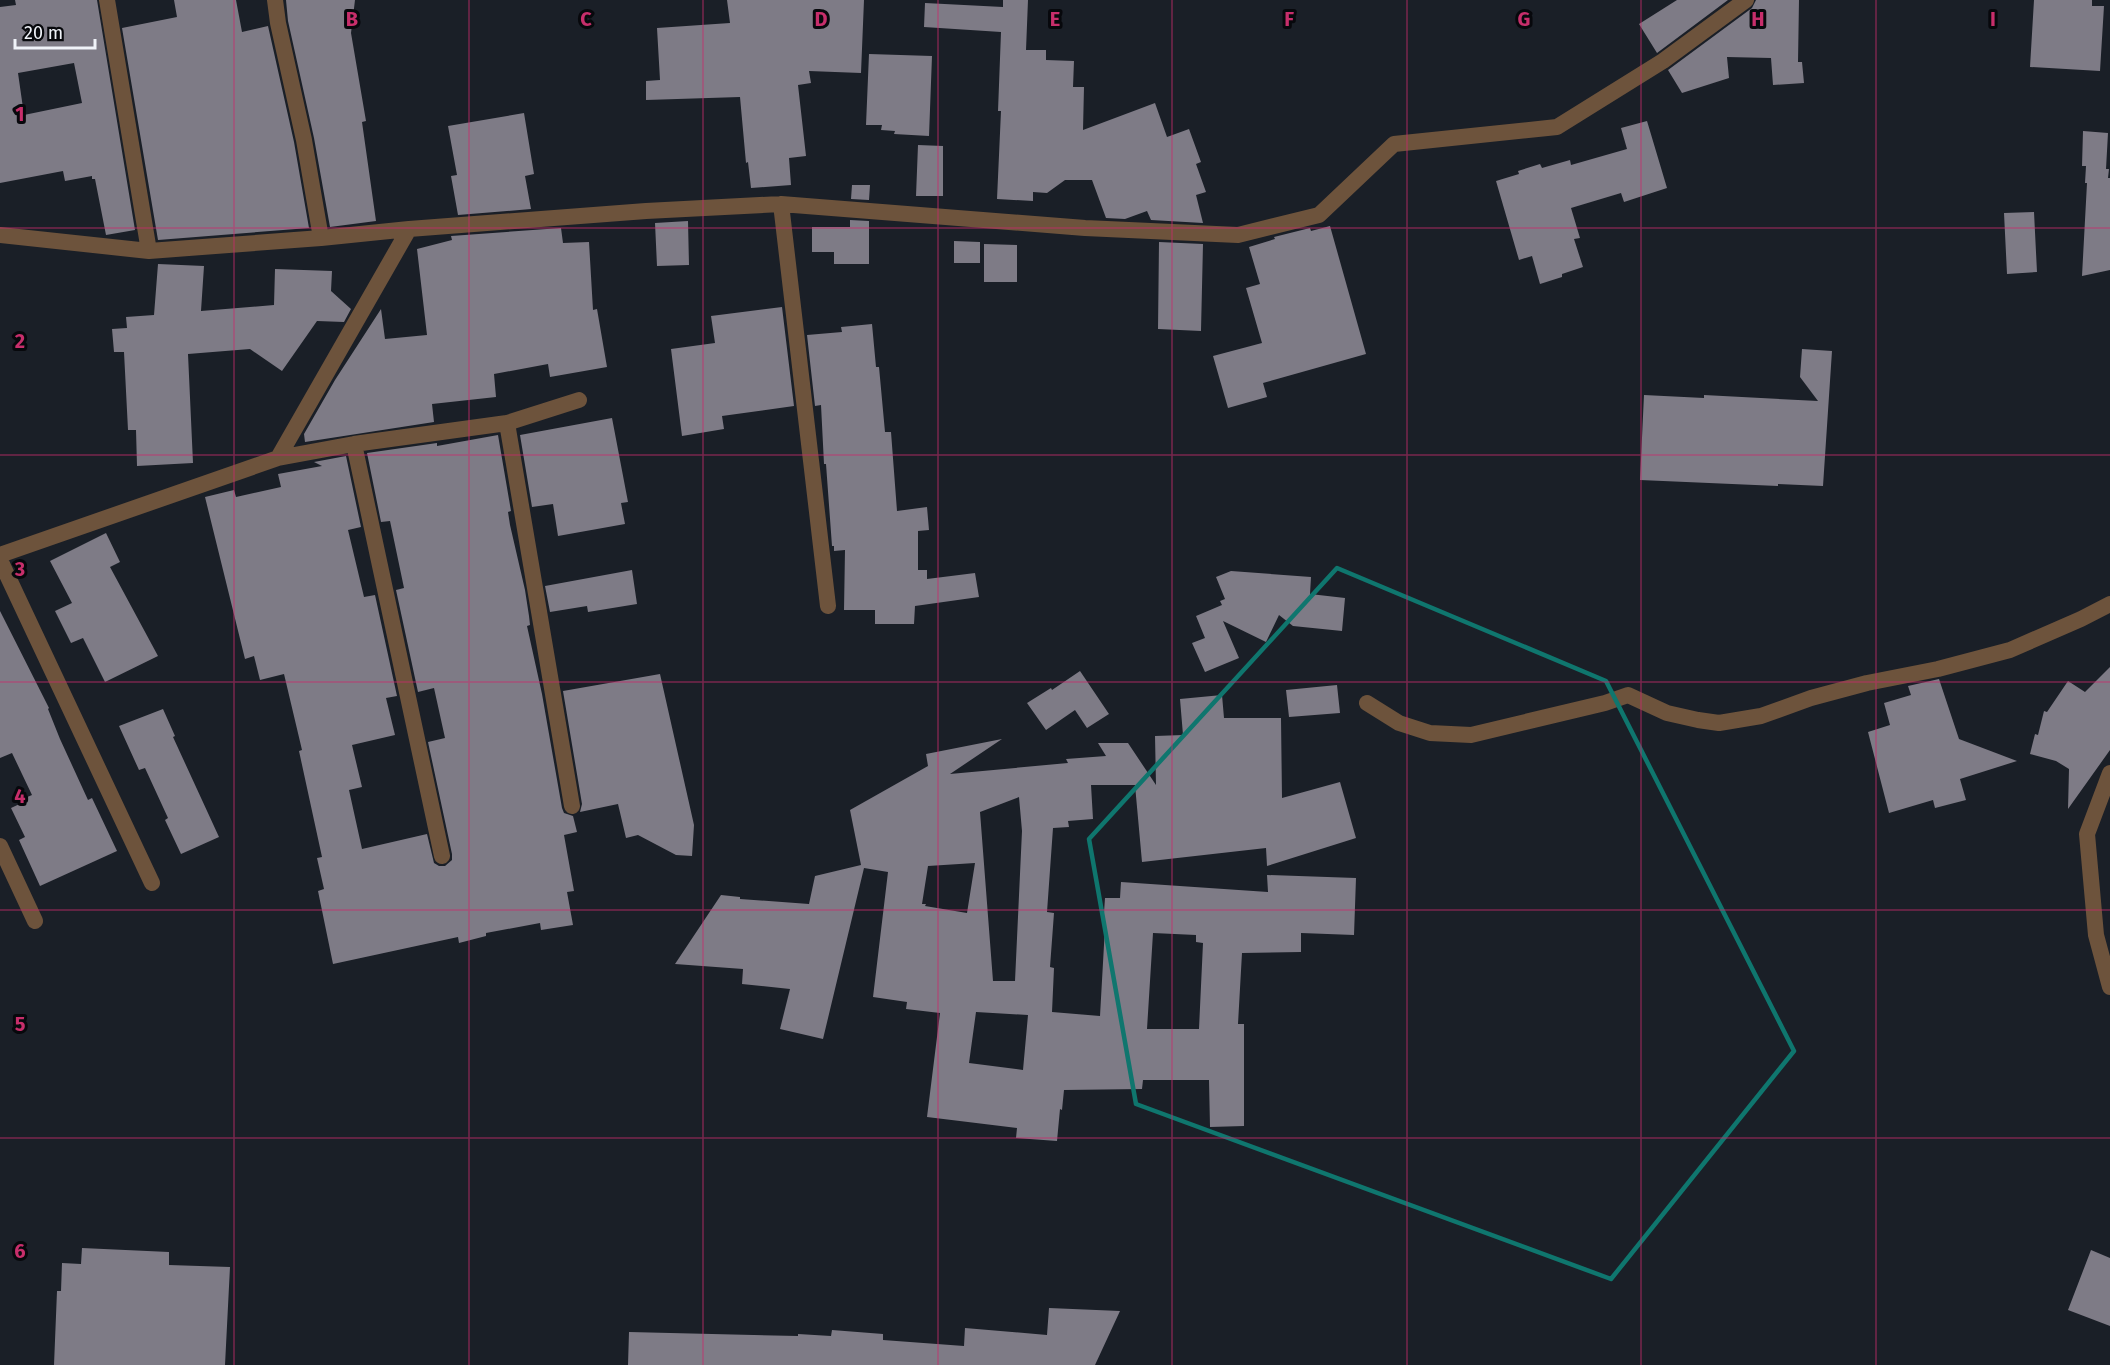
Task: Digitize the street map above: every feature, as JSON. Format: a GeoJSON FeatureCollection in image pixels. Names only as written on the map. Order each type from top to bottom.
{"type":"FeatureCollection","features":[{"type":"Feature","properties":{"kind":"street"},"geometry":{"type":"LineString","coordinates":[[107,0],[148,251]]}},
{"type":"Feature","properties":{"kind":"street"},"geometry":{"type":"LineString","coordinates":[[275,0],[304,140],[321,238]]}},
{"type":"Feature","properties":{"kind":"street"},"geometry":{"type":"LineString","coordinates":[[0,235],[148,251],[646,211],[781,204],[1085,228],[1238,235],[1319,215],[1395,144],[1557,127],[1662,61],[1746,0]]}},
{"type":"Feature","properties":{"kind":"street"},"geometry":{"type":"LineString","coordinates":[[781,204],[828,606]]}},
{"type":"Feature","properties":{"kind":"street"},"geometry":{"type":"LineString","coordinates":[[278,458],[409,229]]}},
{"type":"Feature","properties":{"kind":"street"},"geometry":{"type":"LineString","coordinates":[[0,555],[278,458],[354,444],[507,423],[579,400]]}},
{"type":"Feature","properties":{"kind":"street"},"geometry":{"type":"LineString","coordinates":[[507,423],[572,806]]}},
{"type":"Feature","properties":{"kind":"street"},"geometry":{"type":"LineString","coordinates":[[354,444],[442,856]]}},
{"type":"Feature","properties":{"kind":"street"},"geometry":{"type":"LineString","coordinates":[[0,560],[152,883]]}},
{"type":"Feature","properties":{"kind":"street"},"geometry":{"type":"LineString","coordinates":[[1367,703],[1399,723],[1430,733],[1471,735],[1605,704],[1628,695],[1667,713],[1719,723],[1761,716],[1811,698],[1856,686],[1938,669],[2010,650],[2081,620],[2110,604]]}},
{"type":"Feature","properties":{"kind":"street"},"geometry":{"type":"LineString","coordinates":[[2110,773],[2087,834],[2096,935],[2110,987]]}},
{"type":"Feature","properties":{"kind":"street"},"geometry":{"type":"LineString","coordinates":[[0,846],[34,921]]}},
{"type":"Feature","properties":{"kind":"highlighted area"},"geometry":{"type":"Polygon","coordinates":[[[1337,568],[1606,681],[1794,1051],[1611,1279],[1136,1104],[1089,839],[1337,568]]]}},
{"type":"Feature","properties":{"kind":"building"},"geometry":{"type":"Polygon","coordinates":[[[15,0],[97,0],[135,230],[106,235],[95,179],[92,179],[92,176],[65,181],[63,171],[0,183],[0,7],[16,5],[15,0]],[[74,63],[18,73],[24,115],[82,103],[74,63]]]}},
{"type":"Feature","properties":{"kind":"building"},"geometry":{"type":"Polygon","coordinates":[[[174,0],[236,0],[242,32],[268,26],[294,142],[309,228],[158,240],[122,28],[177,17],[174,0]]]}},
{"type":"Feature","properties":{"kind":"building"},"geometry":{"type":"Polygon","coordinates":[[[286,0],[355,0],[351,33],[366,121],[362,122],[376,221],[330,227],[314,138],[288,21],[286,0]]]}},
{"type":"Feature","properties":{"kind":"building"},"geometry":{"type":"Polygon","coordinates":[[[727,0],[864,0],[861,73],[809,71],[811,83],[798,85],[806,156],[789,158],[791,185],[751,188],[748,162],[746,163],[740,97],[646,100],[646,81],[660,80],[657,28],[730,23],[727,0]]]}},
{"type":"Feature","properties":{"kind":"building"},"geometry":{"type":"Polygon","coordinates":[[[1003,0],[1028,0],[1026,50],[1046,50],[1046,60],[1074,61],[1073,87],[1084,87],[1083,130],[1155,103],[1167,137],[1189,129],[1201,162],[1196,164],[1206,192],[1196,195],[1203,223],[1151,220],[1147,211],[1125,219],[1106,218],[1092,180],[1065,180],[1047,193],[1033,192],[1033,201],[997,199],[1001,111],[998,111],[1001,32],[924,27],[925,3],[1003,7],[1003,0]]]}},
{"type":"Feature","properties":{"kind":"building"},"geometry":{"type":"Polygon","coordinates":[[[1677,0],[1728,0],[1657,53],[1639,24],[1677,0]]]}},
{"type":"Feature","properties":{"kind":"building"},"geometry":{"type":"Polygon","coordinates":[[[1756,0],[1799,0],[1798,62],[1802,62],[1804,83],[1773,85],[1771,58],[1727,57],[1729,78],[1682,93],[1668,70],[1752,8],[1756,0]]]}},
{"type":"Feature","properties":{"kind":"building"},"geometry":{"type":"Polygon","coordinates":[[[2034,0],[2092,0],[2092,6],[2104,6],[2100,71],[2030,67],[2034,0]]]}},
{"type":"Feature","properties":{"kind":"building"},"geometry":{"type":"Polygon","coordinates":[[[869,54],[932,56],[929,136],[894,134],[895,131],[881,130],[882,125],[866,125],[869,54]]]}},
{"type":"Feature","properties":{"kind":"building"},"geometry":{"type":"Polygon","coordinates":[[[524,113],[534,174],[525,176],[531,209],[458,215],[451,176],[457,175],[448,126],[524,113]]]}},
{"type":"Feature","properties":{"kind":"building"},"geometry":{"type":"Polygon","coordinates":[[[1647,121],[1667,188],[1624,202],[1621,193],[1571,208],[1580,238],[1574,239],[1583,267],[1540,284],[1532,256],[1519,260],[1496,181],[1540,164],[1542,168],[1570,160],[1571,165],[1627,149],[1621,128],[1647,121]]]}},
{"type":"Feature","properties":{"kind":"building"},"geometry":{"type":"Polygon","coordinates":[[[2083,131],[2108,133],[2106,169],[2109,169],[2108,178],[2110,178],[2110,270],[2082,276],[2087,183],[2085,183],[2086,166],[2082,166],[2083,131]]]}},
{"type":"Feature","properties":{"kind":"building"},"geometry":{"type":"Polygon","coordinates":[[[918,145],[943,146],[943,196],[916,196],[918,145]]]}},
{"type":"Feature","properties":{"kind":"building"},"geometry":{"type":"Polygon","coordinates":[[[852,185],[870,185],[869,200],[851,199],[852,185]]]}},
{"type":"Feature","properties":{"kind":"building"},"geometry":{"type":"Polygon","coordinates":[[[2034,212],[2037,272],[2007,274],[2004,213],[2034,212]]]}},
{"type":"Feature","properties":{"kind":"building"},"geometry":{"type":"Polygon","coordinates":[[[850,220],[869,221],[869,264],[834,264],[834,252],[812,252],[812,227],[850,227],[850,220]]]}},
{"type":"Feature","properties":{"kind":"building"},"geometry":{"type":"Polygon","coordinates":[[[688,221],[689,265],[657,266],[655,223],[688,221]]]}},
{"type":"Feature","properties":{"kind":"building"},"geometry":{"type":"Polygon","coordinates":[[[1330,226],[1366,354],[1263,383],[1267,397],[1228,408],[1213,356],[1262,343],[1246,288],[1260,284],[1249,247],[1275,239],[1274,237],[1310,228],[1311,231],[1330,226]]]}},
{"type":"Feature","properties":{"kind":"building"},"geometry":{"type":"Polygon","coordinates":[[[561,228],[563,243],[589,242],[593,310],[597,309],[607,367],[550,377],[548,364],[494,374],[496,397],[432,404],[434,422],[305,442],[304,434],[335,380],[381,309],[385,339],[427,335],[417,249],[452,240],[451,236],[561,228]]]}},
{"type":"Feature","properties":{"kind":"building"},"geometry":{"type":"Polygon","coordinates":[[[954,241],[980,242],[980,263],[954,263],[954,241]]]}},
{"type":"Feature","properties":{"kind":"building"},"geometry":{"type":"Polygon","coordinates":[[[1159,242],[1203,244],[1201,331],[1158,329],[1159,242]]]}},
{"type":"Feature","properties":{"kind":"building"},"geometry":{"type":"Polygon","coordinates":[[[984,244],[1017,245],[1017,282],[984,282],[984,244]]]}},
{"type":"Feature","properties":{"kind":"building"},"geometry":{"type":"Polygon","coordinates":[[[158,264],[204,266],[201,311],[274,305],[275,269],[332,271],[331,291],[351,309],[344,322],[317,321],[282,371],[250,349],[188,354],[193,463],[137,466],[136,430],[128,430],[124,352],[114,352],[112,329],[127,328],[126,317],[154,315],[158,264]]]}},
{"type":"Feature","properties":{"kind":"building"},"geometry":{"type":"Polygon","coordinates":[[[782,307],[794,406],[722,416],[724,429],[682,436],[671,349],[715,343],[711,316],[782,307]]]}},
{"type":"Feature","properties":{"kind":"building"},"geometry":{"type":"Polygon","coordinates":[[[872,324],[876,367],[879,367],[885,432],[891,432],[897,511],[927,507],[929,530],[918,531],[918,570],[927,570],[927,579],[975,573],[979,597],[915,606],[914,624],[875,624],[875,610],[844,610],[845,550],[834,551],[834,546],[832,546],[821,405],[815,406],[807,335],[842,332],[841,327],[872,324]]]}},
{"type":"Feature","properties":{"kind":"building"},"geometry":{"type":"Polygon","coordinates":[[[1802,349],[1832,351],[1823,486],[1640,480],[1644,395],[1704,398],[1704,395],[1818,401],[1800,377],[1802,349]]]}},
{"type":"Feature","properties":{"kind":"building"},"geometry":{"type":"Polygon","coordinates":[[[612,418],[628,502],[621,503],[625,524],[558,536],[553,504],[532,507],[520,435],[612,418]]]}},
{"type":"Feature","properties":{"kind":"building"},"geometry":{"type":"Polygon","coordinates":[[[498,435],[511,511],[508,512],[510,525],[529,616],[530,625],[527,626],[542,694],[562,808],[564,813],[573,816],[577,832],[564,835],[574,891],[567,892],[573,925],[541,930],[540,923],[486,933],[486,936],[459,943],[458,937],[333,964],[318,891],[324,889],[317,858],[322,857],[299,751],[302,750],[284,674],[260,680],[254,656],[245,659],[205,497],[234,490],[236,497],[281,487],[278,474],[322,466],[314,462],[346,456],[361,527],[348,530],[364,597],[375,595],[397,696],[386,698],[395,735],[352,745],[362,787],[349,790],[362,849],[427,834],[434,863],[445,866],[452,860],[452,854],[428,742],[445,738],[434,688],[418,692],[396,590],[404,588],[390,521],[381,522],[367,453],[437,443],[437,446],[498,435]]]}},
{"type":"Feature","properties":{"kind":"building"},"geometry":{"type":"Polygon","coordinates":[[[106,533],[120,562],[110,567],[158,656],[105,682],[83,638],[71,643],[55,611],[72,603],[50,561],[106,533]]]}},
{"type":"Feature","properties":{"kind":"building"},"geometry":{"type":"Polygon","coordinates":[[[632,570],[637,604],[588,612],[587,606],[550,612],[545,586],[632,570]]]}},
{"type":"Feature","properties":{"kind":"building"},"geometry":{"type":"Polygon","coordinates":[[[1231,571],[1311,577],[1310,594],[1345,598],[1342,631],[1293,626],[1279,615],[1266,642],[1223,621],[1239,658],[1205,672],[1192,643],[1205,638],[1196,616],[1222,605],[1220,601],[1225,599],[1216,577],[1231,571]]]}},
{"type":"Feature","properties":{"kind":"building"},"geometry":{"type":"Polygon","coordinates":[[[0,611],[49,708],[60,739],[88,800],[92,798],[117,851],[40,886],[19,840],[25,837],[11,808],[26,801],[25,798],[32,795],[12,753],[0,758],[0,611]]]}},
{"type":"Feature","properties":{"kind":"building"},"geometry":{"type":"Polygon","coordinates":[[[2110,667],[2110,750],[2068,809],[2069,769],[2056,761],[2030,754],[2035,734],[2038,735],[2044,711],[2047,712],[2068,681],[2085,692],[2110,667]]]}},
{"type":"Feature","properties":{"kind":"building"},"geometry":{"type":"Polygon","coordinates":[[[1080,671],[1109,714],[1087,728],[1075,710],[1046,730],[1027,703],[1080,671]]]}},
{"type":"Feature","properties":{"kind":"building"},"geometry":{"type":"Polygon","coordinates":[[[660,674],[694,825],[692,856],[676,855],[638,835],[626,838],[618,804],[580,812],[582,804],[563,691],[660,674]]]}},
{"type":"Feature","properties":{"kind":"building"},"geometry":{"type":"Polygon","coordinates":[[[1939,679],[1959,739],[2017,761],[1960,779],[1966,800],[1935,808],[1933,800],[1889,813],[1868,732],[1890,725],[1884,703],[1911,695],[1908,686],[1939,679]]]}},
{"type":"Feature","properties":{"kind":"building"},"geometry":{"type":"Polygon","coordinates":[[[1337,685],[1340,713],[1289,717],[1286,690],[1337,685]]]}},
{"type":"Feature","properties":{"kind":"building"},"geometry":{"type":"Polygon","coordinates":[[[1222,695],[1224,718],[1281,718],[1282,798],[1340,782],[1356,838],[1267,866],[1266,848],[1142,862],[1135,785],[1091,785],[1093,819],[1068,821],[1069,827],[1053,828],[1047,912],[1054,913],[1050,967],[1054,968],[1052,1012],[1100,1016],[1105,898],[1120,898],[1121,882],[1268,892],[1267,875],[1356,878],[1354,935],[1301,933],[1301,952],[1242,953],[1238,1024],[1244,1024],[1244,1126],[1210,1127],[1209,1080],[1143,1080],[1142,1089],[1064,1090],[1057,1141],[1016,1138],[1017,1128],[927,1117],[940,1013],[906,1009],[907,1002],[873,997],[888,872],[864,868],[823,1039],[780,1029],[790,989],[742,984],[743,969],[675,964],[721,895],[740,897],[740,899],[809,904],[815,876],[861,865],[850,810],[928,766],[926,754],[1002,739],[950,774],[1068,763],[1066,759],[1106,756],[1098,743],[1128,743],[1156,785],[1155,736],[1183,735],[1180,699],[1222,695]],[[1019,797],[980,812],[993,981],[1015,981],[1022,831],[1019,797]],[[975,863],[928,866],[922,904],[967,913],[975,863]],[[1153,933],[1147,1029],[1199,1029],[1203,943],[1196,942],[1196,935],[1153,933]],[[976,1012],[969,1063],[1023,1070],[1028,1015],[976,1012]]]}},
{"type":"Feature","properties":{"kind":"building"},"geometry":{"type":"Polygon","coordinates":[[[163,709],[175,736],[173,737],[219,837],[181,854],[165,820],[168,818],[145,768],[139,770],[119,726],[163,709]]]}},
{"type":"Feature","properties":{"kind":"building"},"geometry":{"type":"Polygon","coordinates":[[[82,1248],[169,1252],[169,1265],[230,1267],[225,1365],[54,1365],[57,1291],[61,1291],[62,1263],[81,1264],[82,1248]]]}},
{"type":"Feature","properties":{"kind":"building"},"geometry":{"type":"Polygon","coordinates":[[[2091,1250],[2110,1258],[2110,1326],[2068,1310],[2091,1250]]]}},
{"type":"Feature","properties":{"kind":"building"},"geometry":{"type":"Polygon","coordinates":[[[1049,1308],[1120,1311],[1095,1365],[628,1365],[629,1332],[831,1336],[832,1330],[883,1334],[883,1340],[964,1346],[965,1328],[1047,1335],[1049,1308]]]}}]}
